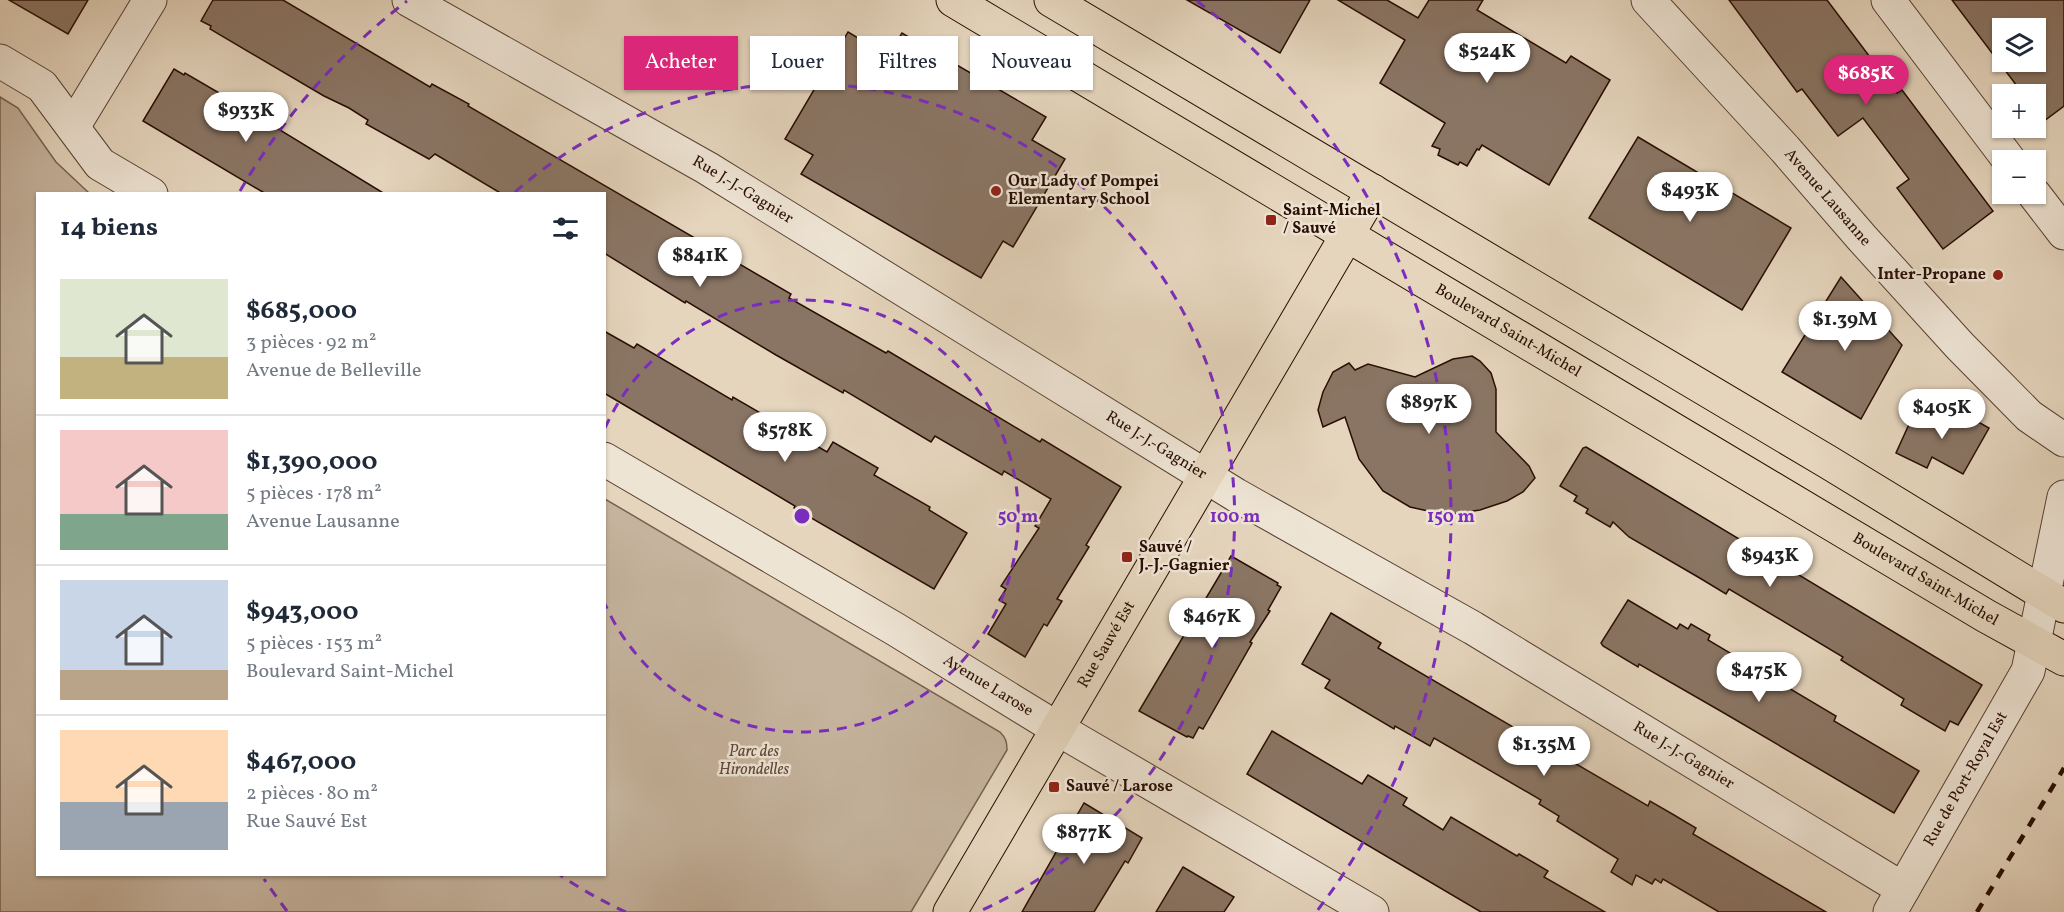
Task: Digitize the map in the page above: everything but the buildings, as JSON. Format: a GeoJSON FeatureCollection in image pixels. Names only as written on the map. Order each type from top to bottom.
{"type":"FeatureCollection","features":[{"type":"Feature","properties":{"kind":"main road","name":"Boulevard Saint-Michel"},"geometry":{"type":"LineString","coordinates":[[953,0],[1986,616],[2064,659]]}},
{"type":"Feature","properties":{"kind":"main road"},"geometry":{"type":"LineString","coordinates":[[1052,0],[2054,600]]}},
{"type":"Feature","properties":{"kind":"main road","name":"Rue Sauvé Est"},"geometry":{"type":"LineString","coordinates":[[950,912],[1373,191]]}},
{"type":"Feature","properties":{"kind":"street"},"geometry":{"type":"LineString","coordinates":[[73,127],[150,0]]}},
{"type":"Feature","properties":{"kind":"street","name":"Rue J.-J.-Gagnier"},"geometry":{"type":"LineString","coordinates":[[409,0],[707,168],[1206,477],[1473,628],[1897,901]]}},
{"type":"Feature","properties":{"kind":"street","name":"Avenue Lausanne"},"geometry":{"type":"LineString","coordinates":[[1648,0],[1785,148],[1862,238],[1960,346],[2029,416],[2064,440]]}},
{"type":"Feature","properties":{"kind":"street"},"geometry":{"type":"LineString","coordinates":[[1888,0],[2001,150]]}},
{"type":"Feature","properties":{"kind":"street"},"geometry":{"type":"LineString","coordinates":[[0,61],[42,86],[100,164],[148,192]]}},
{"type":"Feature","properties":{"kind":"street"},"geometry":{"type":"LineString","coordinates":[[2042,204],[2064,233]]}},
{"type":"Feature","properties":{"kind":"street","name":"Avenue Larose"},"geometry":{"type":"LineString","coordinates":[[606,460],[895,629],[1058,729],[1372,912]]}},
{"type":"Feature","properties":{"kind":"street","name":"Rue de Port-Royal Est"},"geometry":{"type":"LineString","coordinates":[[1897,901],[2028,670],[2034,642],[2054,600],[2064,497]]}},
{"type":"Feature","properties":{"kind":"green space","name":"Parc des Hirondelles"},"geometry":{"type":"Polygon","coordinates":[[[0,97],[18,108],[56,162],[88,192],[36,192],[36,876],[606,876],[606,500],[1000,732],[1006,742],[1007,750],[911,912],[0,912],[0,97]]]}},
{"type":"Feature","properties":{"kind":"railway"},"geometry":{"type":"LineString","coordinates":[[1977,912],[2064,768]]}},
{"type":"Feature","properties":{"kind":"place","name":"Our Lady of Pompei Elementary School"},"geometry":{"type":"Point","coordinates":[996,191]}},
{"type":"Feature","properties":{"kind":"place","name":"Saint-Michel / Sauvé"},"geometry":{"type":"Point","coordinates":[1271,220]}},
{"type":"Feature","properties":{"kind":"place","name":"Inter-Propane"},"geometry":{"type":"Point","coordinates":[1998,275]}},
{"type":"Feature","properties":{"kind":"place","name":"Sauvé / J.-J.-Gagnier"},"geometry":{"type":"Point","coordinates":[1127,557]}},
{"type":"Feature","properties":{"kind":"place","name":"Sauvé / Larose"},"geometry":{"type":"Point","coordinates":[1054,787]}}]}
